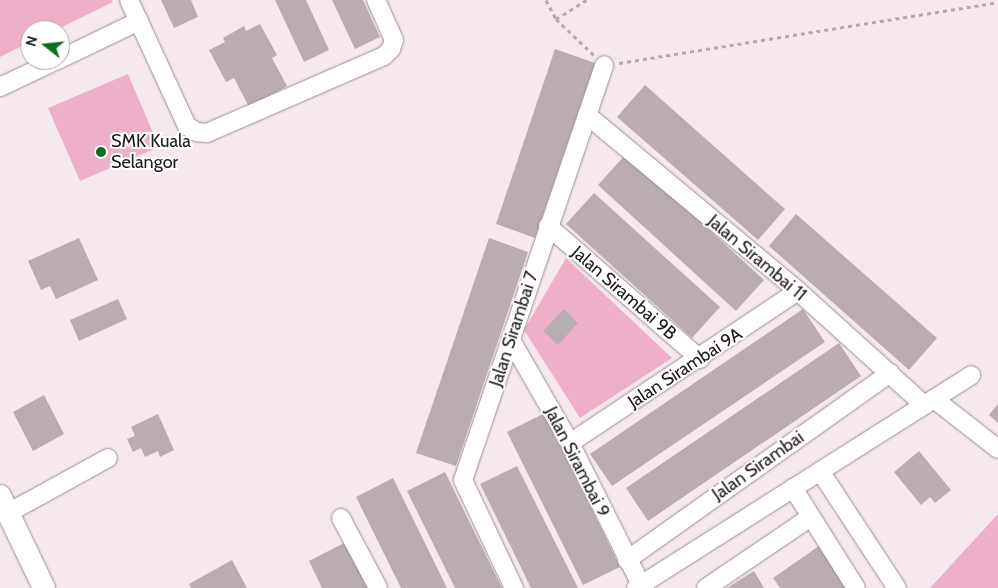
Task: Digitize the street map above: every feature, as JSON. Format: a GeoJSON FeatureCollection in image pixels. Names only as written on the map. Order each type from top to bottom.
{"type":"FeatureCollection","features":[{"type":"Feature","properties":{"kind":"main road"},"geometry":{"type":"LineString","coordinates":[[4,505],[44,588]]}},
{"type":"Feature","properties":{"kind":"street"},"geometry":{"type":"LineString","coordinates":[[129,0],[187,126],[197,132],[207,133],[384,56],[393,46],[394,40],[376,0]]}},
{"type":"Feature","properties":{"kind":"street"},"geometry":{"type":"LineString","coordinates":[[70,54],[139,21]]}},
{"type":"Feature","properties":{"kind":"street","name":"Jalan Sirambai 7"},"geometry":{"type":"LineString","coordinates":[[514,588],[463,480],[604,65]]}},
{"type":"Feature","properties":{"kind":"street"},"geometry":{"type":"LineString","coordinates":[[0,87],[36,70]]}},
{"type":"Feature","properties":{"kind":"street","name":"Jalan Sirambai 11"},"geometry":{"type":"LineString","coordinates":[[587,115],[798,292],[890,373],[998,449]]}},
{"type":"Feature","properties":{"kind":"street","name":"Jalan Sirambai 9B"},"geometry":{"type":"LineString","coordinates":[[548,226],[700,360]]}},
{"type":"Feature","properties":{"kind":"street","name":"Jalan Sirambai 9A"},"geometry":{"type":"LineString","coordinates":[[570,443],[700,360],[798,292]]}},
{"type":"Feature","properties":{"kind":"street","name":"Jalan Sirambai 9"},"geometry":{"type":"LineString","coordinates":[[511,340],[570,443],[638,586]]}},
{"type":"Feature","properties":{"kind":"street","name":"Jalan Sirambai"},"geometry":{"type":"LineString","coordinates":[[627,560],[890,373]]}},
{"type":"Feature","properties":{"kind":"street","name":"Jalan Sirambai"},"geometry":{"type":"LineString","coordinates":[[638,586],[971,375]]}},
{"type":"Feature","properties":{"kind":"street"},"geometry":{"type":"LineString","coordinates":[[4,505],[108,458]]}},
{"type":"Feature","properties":{"kind":"street"},"geometry":{"type":"LineString","coordinates":[[820,471],[897,588]]}},
{"type":"Feature","properties":{"kind":"street"},"geometry":{"type":"LineString","coordinates":[[793,488],[856,588]]}},
{"type":"Feature","properties":{"kind":"street"},"geometry":{"type":"LineString","coordinates":[[706,588],[811,517]]}},
{"type":"Feature","properties":{"kind":"street"},"geometry":{"type":"LineString","coordinates":[[341,518],[378,588]]}},
{"type":"Feature","properties":{"kind":"path"},"geometry":{"type":"LineString","coordinates":[[546,0],[556,19],[604,65],[998,2]]}},
{"type":"Feature","properties":{"kind":"path"},"geometry":{"type":"LineString","coordinates":[[556,19],[588,0]]}},
{"type":"Feature","properties":{"kind":"shaded area"},"geometry":{"type":"Polygon","coordinates":[[[0,0],[112,0],[113,2],[70,23],[70,20],[20,20],[20,47],[0,57],[0,0]]]}},
{"type":"Feature","properties":{"kind":"shaded area"},"geometry":{"type":"Polygon","coordinates":[[[128,74],[159,147],[80,181],[48,108],[128,74]]]}},
{"type":"Feature","properties":{"kind":"shaded area"},"geometry":{"type":"Polygon","coordinates":[[[566,258],[672,358],[580,418],[524,330],[566,258]]]}},
{"type":"Feature","properties":{"kind":"shaded area"},"geometry":{"type":"Polygon","coordinates":[[[998,514],[998,588],[930,588],[998,514]]]}},
{"type":"Feature","properties":{"kind":"building"},"geometry":{"type":"Polygon","coordinates":[[[161,0],[191,0],[198,17],[174,28],[161,0]]]}},
{"type":"Feature","properties":{"kind":"building"},"geometry":{"type":"Polygon","coordinates":[[[275,0],[306,0],[329,50],[304,62],[275,0]]]}},
{"type":"Feature","properties":{"kind":"building"},"geometry":{"type":"Polygon","coordinates":[[[332,0],[363,0],[380,37],[355,49],[332,0]]]}},
{"type":"Feature","properties":{"kind":"building"},"geometry":{"type":"Polygon","coordinates":[[[260,24],[277,55],[272,58],[287,86],[249,107],[234,78],[226,82],[209,50],[225,42],[223,38],[244,26],[246,31],[260,24]]]}},
{"type":"Feature","properties":{"kind":"building"},"geometry":{"type":"Polygon","coordinates":[[[555,49],[595,63],[535,238],[496,224],[555,49]]]}},
{"type":"Feature","properties":{"kind":"building"},"geometry":{"type":"Polygon","coordinates":[[[645,85],[785,209],[758,240],[617,117],[645,85]]]}},
{"type":"Feature","properties":{"kind":"building"},"geometry":{"type":"Polygon","coordinates":[[[626,154],[764,280],[736,311],[598,185],[626,154]]]}},
{"type":"Feature","properties":{"kind":"building"},"geometry":{"type":"Polygon","coordinates":[[[594,193],[720,307],[692,338],[566,224],[594,193]]]}},
{"type":"Feature","properties":{"kind":"building"},"geometry":{"type":"Polygon","coordinates":[[[796,214],[937,338],[909,370],[769,246],[796,214]]]}},
{"type":"Feature","properties":{"kind":"building"},"geometry":{"type":"Polygon","coordinates":[[[79,238],[98,280],[56,299],[50,286],[41,290],[28,261],[79,238]]]}},
{"type":"Feature","properties":{"kind":"building"},"geometry":{"type":"Polygon","coordinates":[[[489,238],[528,252],[456,466],[416,453],[489,238]]]}},
{"type":"Feature","properties":{"kind":"building"},"geometry":{"type":"Polygon","coordinates":[[[118,299],[127,319],[79,341],[70,320],[118,299]]]}},
{"type":"Feature","properties":{"kind":"building"},"geometry":{"type":"Polygon","coordinates":[[[564,309],[578,323],[558,345],[543,331],[564,309]]]}},
{"type":"Feature","properties":{"kind":"building"},"geometry":{"type":"Polygon","coordinates":[[[803,309],[825,342],[612,486],[590,454],[803,309]]]}},
{"type":"Feature","properties":{"kind":"building"},"geometry":{"type":"Polygon","coordinates":[[[839,343],[861,376],[648,521],[626,488],[839,343]]]}},
{"type":"Feature","properties":{"kind":"building"},"geometry":{"type":"Polygon","coordinates":[[[44,395],[64,434],[33,451],[13,412],[44,395]]]}},
{"type":"Feature","properties":{"kind":"building"},"geometry":{"type":"Polygon","coordinates":[[[998,404],[998,423],[989,415],[998,404]]]}},
{"type":"Feature","properties":{"kind":"building"},"geometry":{"type":"Polygon","coordinates":[[[545,413],[620,567],[583,585],[507,432],[545,413]]]}},
{"type":"Feature","properties":{"kind":"building"},"geometry":{"type":"Polygon","coordinates":[[[158,414],[174,450],[160,457],[158,451],[145,457],[141,448],[133,452],[127,439],[135,436],[131,427],[158,414]]]}},
{"type":"Feature","properties":{"kind":"building"},"geometry":{"type":"Polygon","coordinates":[[[919,451],[951,490],[935,503],[930,497],[921,505],[894,472],[919,451]]]}},
{"type":"Feature","properties":{"kind":"building"},"geometry":{"type":"Polygon","coordinates":[[[517,466],[578,588],[531,588],[480,484],[517,466]]]}},
{"type":"Feature","properties":{"kind":"building"},"geometry":{"type":"Polygon","coordinates":[[[445,472],[502,588],[455,588],[407,491],[445,472]]]}},
{"type":"Feature","properties":{"kind":"building"},"geometry":{"type":"Polygon","coordinates":[[[393,478],[447,588],[401,588],[356,497],[393,478]]]}},
{"type":"Feature","properties":{"kind":"building"},"geometry":{"type":"Polygon","coordinates":[[[346,542],[369,588],[322,588],[309,561],[346,542]]]}},
{"type":"Feature","properties":{"kind":"building"},"geometry":{"type":"Polygon","coordinates":[[[819,546],[849,588],[780,588],[773,578],[819,546]]]}},
{"type":"Feature","properties":{"kind":"building"},"geometry":{"type":"Polygon","coordinates":[[[232,560],[247,588],[191,588],[189,584],[232,560]]]}},
{"type":"Feature","properties":{"kind":"building"},"geometry":{"type":"Polygon","coordinates":[[[754,571],[764,588],[727,588],[754,571]]]}},
{"type":"Feature","properties":{"kind":"place","name":"SMK Kuala Selangor"},"geometry":{"type":"Point","coordinates":[101,152]}}]}
